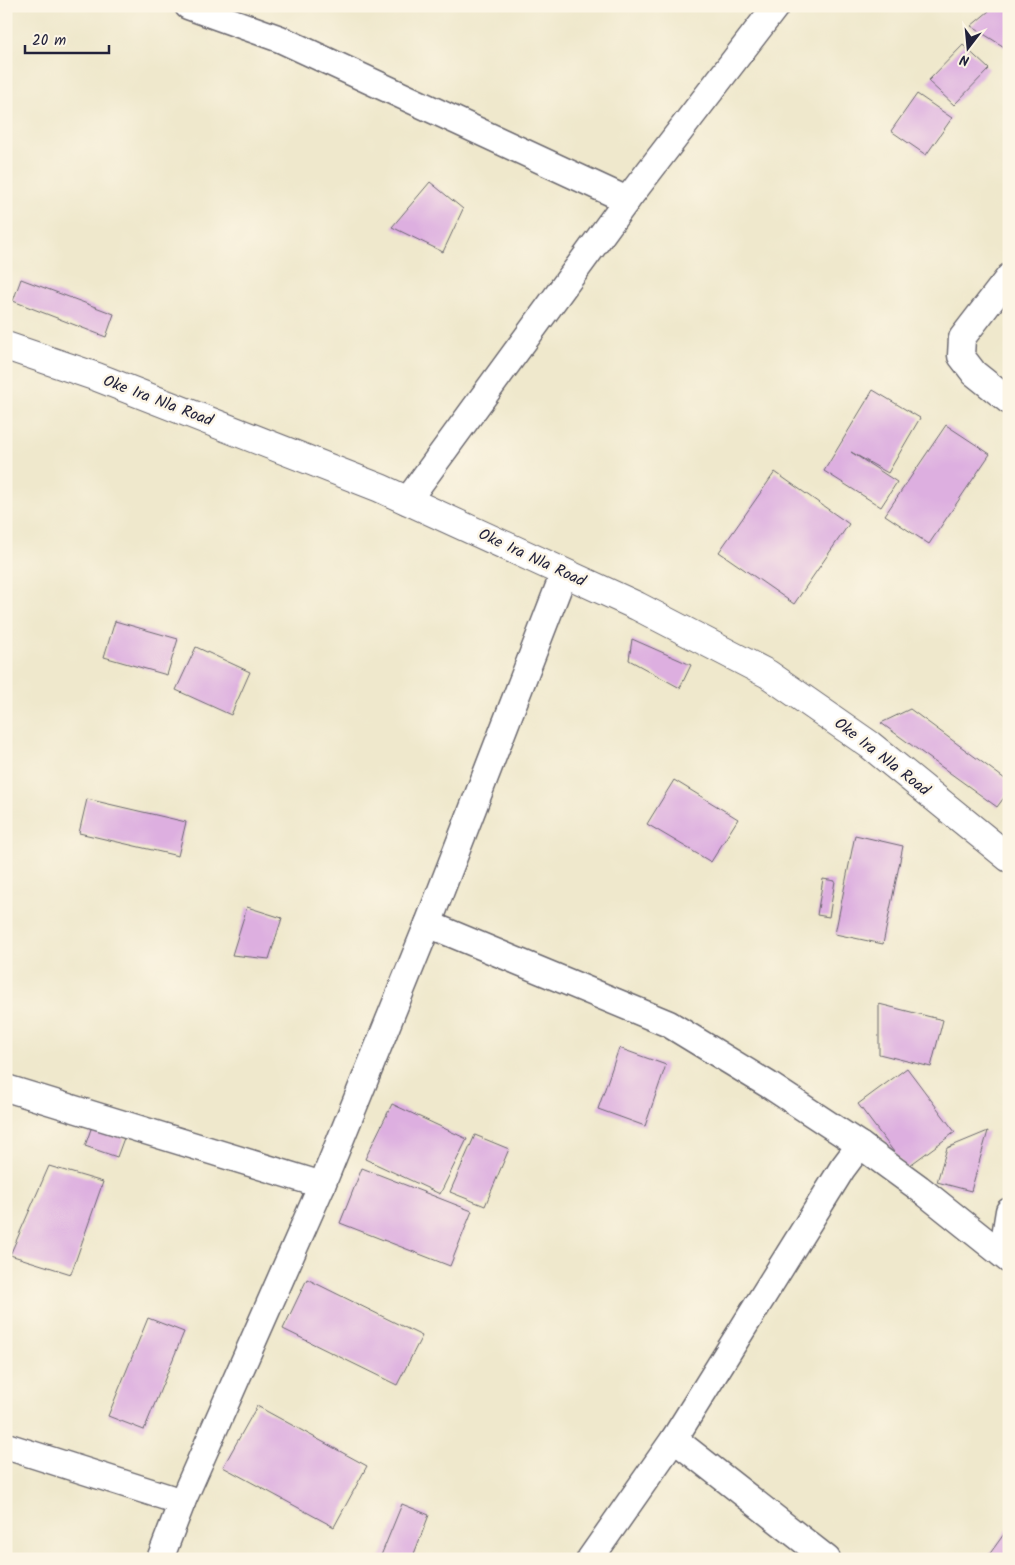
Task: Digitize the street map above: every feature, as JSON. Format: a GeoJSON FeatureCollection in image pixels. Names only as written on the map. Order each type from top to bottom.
{"type":"FeatureCollection","features":[{"type":"Feature","properties":{"kind":"street"},"geometry":{"type":"LineString","coordinates":[[188,6],[280,39],[626,200]]}},
{"type":"Feature","properties":{"kind":"street"},"geometry":{"type":"LineString","coordinates":[[407,500],[626,200],[776,6]]}},
{"type":"Feature","properties":{"kind":"street"},"geometry":{"type":"LineString","coordinates":[[1009,277],[962,338],[961,356],[974,373],[1009,402]]}},
{"type":"Feature","properties":{"kind":"street","name":"Oke Ira Nla Road"},"geometry":{"type":"LineString","coordinates":[[6,346],[106,381],[380,488],[637,606],[768,674],[870,744],[1009,858]]}},
{"type":"Feature","properties":{"kind":"street"},"geometry":{"type":"LineString","coordinates":[[160,1559],[182,1502],[322,1185],[428,924],[564,573]]}},
{"type":"Feature","properties":{"kind":"street"},"geometry":{"type":"LineString","coordinates":[[428,924],[669,1024],[769,1085],[860,1145],[919,1188],[1005,1257]]}},
{"type":"Feature","properties":{"kind":"street"},"geometry":{"type":"LineString","coordinates":[[6,1088],[322,1185]]}},
{"type":"Feature","properties":{"kind":"street"},"geometry":{"type":"LineString","coordinates":[[590,1559],[674,1440],[842,1169],[860,1145]]}},
{"type":"Feature","properties":{"kind":"street"},"geometry":{"type":"LineString","coordinates":[[1005,1257],[1009,1212]]}},
{"type":"Feature","properties":{"kind":"street"},"geometry":{"type":"LineString","coordinates":[[674,1440],[827,1559]]}},
{"type":"Feature","properties":{"kind":"street"},"geometry":{"type":"LineString","coordinates":[[6,1446],[182,1502]]}},
{"type":"Feature","properties":{"kind":"building"},"geometry":{"type":"Polygon","coordinates":[[[995,6],[1009,6],[1009,50],[971,26],[995,6]]]}},
{"type":"Feature","properties":{"kind":"building"},"geometry":{"type":"Polygon","coordinates":[[[963,45],[989,69],[954,105],[928,81],[963,45]]]}},
{"type":"Feature","properties":{"kind":"building"},"geometry":{"type":"Polygon","coordinates":[[[917,94],[952,118],[926,155],[891,131],[917,94]]]}},
{"type":"Feature","properties":{"kind":"building"},"geometry":{"type":"Polygon","coordinates":[[[430,182],[463,209],[443,252],[392,227],[430,182]]]}},
{"type":"Feature","properties":{"kind":"building"},"geometry":{"type":"Polygon","coordinates":[[[21,279],[114,314],[106,337],[13,301],[21,279]]]}},
{"type":"Feature","properties":{"kind":"building"},"geometry":{"type":"Polygon","coordinates":[[[873,390],[920,418],[888,473],[851,452],[897,482],[881,507],[824,471],[873,390]]]}},
{"type":"Feature","properties":{"kind":"building"},"geometry":{"type":"Polygon","coordinates":[[[946,425],[990,454],[929,544],[885,515],[946,425]]]}},
{"type":"Feature","properties":{"kind":"building"},"geometry":{"type":"Polygon","coordinates":[[[775,472],[849,524],[794,604],[719,552],[775,472]]]}},
{"type":"Feature","properties":{"kind":"building"},"geometry":{"type":"Polygon","coordinates":[[[115,621],[178,639],[167,675],[104,657],[115,621]]]}},
{"type":"Feature","properties":{"kind":"building"},"geometry":{"type":"Polygon","coordinates":[[[632,639],[691,665],[680,688],[629,660],[632,639]]]}},
{"type":"Feature","properties":{"kind":"building"},"geometry":{"type":"Polygon","coordinates":[[[196,647],[250,672],[231,715],[176,690],[196,647]]]}},
{"type":"Feature","properties":{"kind":"building"},"geometry":{"type":"Polygon","coordinates":[[[910,709],[1009,782],[1009,791],[997,807],[881,723],[910,709]]]}},
{"type":"Feature","properties":{"kind":"building"},"geometry":{"type":"Polygon","coordinates":[[[674,780],[738,819],[711,862],[647,824],[674,780]]]}},
{"type":"Feature","properties":{"kind":"building"},"geometry":{"type":"Polygon","coordinates":[[[87,799],[186,822],[178,856],[79,833],[87,799]]]}},
{"type":"Feature","properties":{"kind":"building"},"geometry":{"type":"Polygon","coordinates":[[[855,835],[903,846],[883,944],[835,934],[855,835]]]}},
{"type":"Feature","properties":{"kind":"building"},"geometry":{"type":"Polygon","coordinates":[[[823,879],[835,881],[829,917],[817,915],[823,879]]]}},
{"type":"Feature","properties":{"kind":"building"},"geometry":{"type":"Polygon","coordinates":[[[247,907],[282,918],[269,959],[232,955],[247,907]]]}},
{"type":"Feature","properties":{"kind":"building"},"geometry":{"type":"Polygon","coordinates":[[[879,1004],[943,1020],[931,1067],[879,1054],[879,1004]]]}},
{"type":"Feature","properties":{"kind":"building"},"geometry":{"type":"Polygon","coordinates":[[[619,1048],[666,1065],[645,1126],[598,1109],[619,1048]]]}},
{"type":"Feature","properties":{"kind":"building"},"geometry":{"type":"Polygon","coordinates":[[[907,1068],[955,1132],[906,1168],[858,1104],[907,1068]]]}},
{"type":"Feature","properties":{"kind":"building"},"geometry":{"type":"Polygon","coordinates":[[[392,1104],[467,1139],[440,1194],[365,1159],[392,1104]]]}},
{"type":"Feature","properties":{"kind":"building"},"geometry":{"type":"Polygon","coordinates":[[[92,1126],[124,1138],[117,1157],[85,1146],[92,1126]]]}},
{"type":"Feature","properties":{"kind":"building"},"geometry":{"type":"Polygon","coordinates":[[[988,1131],[971,1191],[937,1182],[947,1148],[988,1131]]]}},
{"type":"Feature","properties":{"kind":"building"},"geometry":{"type":"Polygon","coordinates":[[[475,1135],[509,1149],[485,1206],[450,1192],[475,1135]]]}},
{"type":"Feature","properties":{"kind":"building"},"geometry":{"type":"Polygon","coordinates":[[[49,1166],[103,1182],[71,1274],[10,1255],[49,1166]]]}},
{"type":"Feature","properties":{"kind":"building"},"geometry":{"type":"Polygon","coordinates":[[[362,1168],[472,1211],[450,1266],[340,1223],[362,1168]]]}},
{"type":"Feature","properties":{"kind":"building"},"geometry":{"type":"Polygon","coordinates":[[[307,1279],[422,1336],[397,1385],[283,1329],[307,1279]]]}},
{"type":"Feature","properties":{"kind":"building"},"geometry":{"type":"Polygon","coordinates":[[[148,1318],[184,1332],[144,1430],[108,1416],[148,1318]]]}},
{"type":"Feature","properties":{"kind":"building"},"geometry":{"type":"Polygon","coordinates":[[[257,1406],[367,1466],[334,1527],[223,1467],[257,1406]]]}},
{"type":"Feature","properties":{"kind":"building"},"geometry":{"type":"Polygon","coordinates":[[[402,1504],[429,1515],[412,1559],[382,1559],[380,1558],[402,1504]]]}},
{"type":"Feature","properties":{"kind":"building"},"geometry":{"type":"Polygon","coordinates":[[[1009,1527],[1009,1559],[986,1559],[1009,1527]]]}}]}
